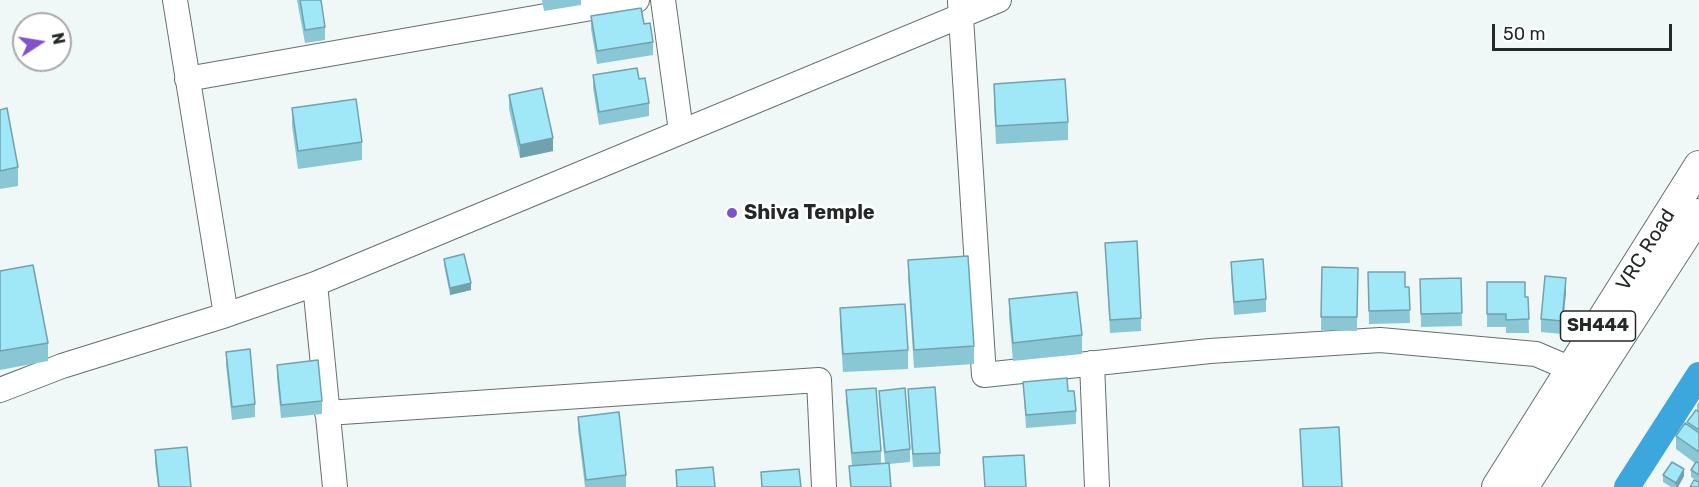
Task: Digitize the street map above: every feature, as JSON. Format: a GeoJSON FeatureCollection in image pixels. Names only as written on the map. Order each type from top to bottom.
{"type":"FeatureCollection","features":[{"type":"Feature","properties":{"kind":"main road","name":"VRC Road"},"geometry":{"type":"LineString","coordinates":[[1497,487],[1582,375],[1699,166]]}},
{"type":"Feature","properties":{"kind":"main road","name":"SH444"},"geometry":{"type":"LineString","coordinates":[[1523,487],[1582,375],[1699,214]]}},
{"type":"Feature","properties":{"kind":"street"},"geometry":{"type":"LineString","coordinates":[[175,0],[226,315]]}},
{"type":"Feature","properties":{"kind":"street"},"geometry":{"type":"LineString","coordinates":[[187,79],[638,0]]}},
{"type":"Feature","properties":{"kind":"street"},"geometry":{"type":"LineString","coordinates":[[663,0],[681,131]]}},
{"type":"Feature","properties":{"kind":"street"},"geometry":{"type":"LineString","coordinates":[[0,390],[62,366],[226,315],[315,284],[681,131],[961,8],[999,0]]}},
{"type":"Feature","properties":{"kind":"street"},"geometry":{"type":"LineString","coordinates":[[961,8],[984,375],[1210,351],[1380,340],[1536,354],[1582,375]]}},
{"type":"Feature","properties":{"kind":"street"},"geometry":{"type":"LineString","coordinates":[[315,284],[335,487]]}},
{"type":"Feature","properties":{"kind":"street"},"geometry":{"type":"LineString","coordinates":[[1092,363],[1097,487]]}},
{"type":"Feature","properties":{"kind":"street"},"geometry":{"type":"LineString","coordinates":[[327,413],[819,380],[824,487]]}},
{"type":"Feature","properties":{"kind":"building"},"geometry":{"type":"Polygon","coordinates":[[[300,0],[321,0],[325,27],[305,30],[300,0]]]}},
{"type":"Feature","properties":{"kind":"building"},"geometry":{"type":"Polygon","coordinates":[[[641,8],[644,24],[650,23],[653,42],[597,51],[591,16],[641,8]]]}},
{"type":"Feature","properties":{"kind":"building"},"geometry":{"type":"Polygon","coordinates":[[[637,68],[639,79],[645,78],[649,103],[599,112],[593,75],[637,68]]]}},
{"type":"Feature","properties":{"kind":"building"},"geometry":{"type":"Polygon","coordinates":[[[1065,79],[1068,122],[996,126],[994,84],[1065,79]]]}},
{"type":"Feature","properties":{"kind":"building"},"geometry":{"type":"Polygon","coordinates":[[[542,88],[553,138],[520,145],[509,95],[542,88]]]}},
{"type":"Feature","properties":{"kind":"building"},"geometry":{"type":"Polygon","coordinates":[[[356,99],[362,142],[298,151],[292,108],[356,99]]]}},
{"type":"Feature","properties":{"kind":"building"},"geometry":{"type":"Polygon","coordinates":[[[7,108],[18,167],[0,171],[0,110],[7,108]]]}},
{"type":"Feature","properties":{"kind":"building"},"geometry":{"type":"Polygon","coordinates":[[[1137,241],[1141,318],[1110,320],[1105,243],[1137,241]]]}},
{"type":"Feature","properties":{"kind":"building"},"geometry":{"type":"Polygon","coordinates":[[[464,254],[471,283],[450,288],[444,259],[464,254]]]}},
{"type":"Feature","properties":{"kind":"building"},"geometry":{"type":"Polygon","coordinates":[[[968,256],[974,346],[914,350],[908,260],[968,256]]]}},
{"type":"Feature","properties":{"kind":"building"},"geometry":{"type":"Polygon","coordinates":[[[1263,259],[1266,299],[1234,302],[1231,262],[1263,259]]]}},
{"type":"Feature","properties":{"kind":"building"},"geometry":{"type":"Polygon","coordinates":[[[33,265],[48,343],[0,351],[0,271],[33,265]]]}},
{"type":"Feature","properties":{"kind":"building"},"geometry":{"type":"Polygon","coordinates":[[[1322,267],[1358,268],[1357,317],[1321,317],[1322,267]]]}},
{"type":"Feature","properties":{"kind":"building"},"geometry":{"type":"Polygon","coordinates":[[[1368,272],[1405,272],[1405,287],[1409,287],[1410,310],[1369,311],[1368,272]]]}},
{"type":"Feature","properties":{"kind":"building"},"geometry":{"type":"Polygon","coordinates":[[[1545,276],[1566,278],[1562,321],[1541,319],[1545,276]]]}},
{"type":"Feature","properties":{"kind":"building"},"geometry":{"type":"Polygon","coordinates":[[[1461,278],[1462,313],[1421,314],[1420,279],[1461,278]]]}},
{"type":"Feature","properties":{"kind":"building"},"geometry":{"type":"Polygon","coordinates":[[[1487,282],[1525,282],[1529,319],[1506,320],[1506,314],[1487,314],[1487,282]]]}},
{"type":"Feature","properties":{"kind":"building"},"geometry":{"type":"Polygon","coordinates":[[[1077,292],[1082,335],[1013,343],[1009,299],[1077,292]]]}},
{"type":"Feature","properties":{"kind":"building"},"geometry":{"type":"Polygon","coordinates":[[[905,304],[908,350],[843,354],[840,308],[905,304]]]}},
{"type":"Feature","properties":{"kind":"building"},"geometry":{"type":"Polygon","coordinates":[[[250,349],[255,404],[232,407],[226,352],[250,349]]]}},
{"type":"Feature","properties":{"kind":"building"},"geometry":{"type":"Polygon","coordinates":[[[318,360],[322,401],[281,405],[277,365],[318,360]]]}},
{"type":"Feature","properties":{"kind":"building"},"geometry":{"type":"Polygon","coordinates":[[[1067,378],[1068,391],[1074,391],[1076,411],[1026,415],[1023,382],[1067,378]]]}},
{"type":"Feature","properties":{"kind":"building"},"geometry":{"type":"Polygon","coordinates":[[[935,387],[940,453],[913,454],[908,389],[935,387]]]}},
{"type":"Feature","properties":{"kind":"building"},"geometry":{"type":"Polygon","coordinates":[[[876,388],[881,451],[852,453],[846,390],[876,388]]]}},
{"type":"Feature","properties":{"kind":"building"},"geometry":{"type":"Polygon","coordinates":[[[905,388],[910,449],[885,452],[879,391],[905,388]]]}},
{"type":"Feature","properties":{"kind":"building"},"geometry":{"type":"Polygon","coordinates":[[[1696,410],[1699,412],[1699,430],[1687,422],[1696,410]]]}},
{"type":"Feature","properties":{"kind":"building"},"geometry":{"type":"Polygon","coordinates":[[[619,412],[626,475],[586,480],[578,417],[619,412]]]}},
{"type":"Feature","properties":{"kind":"building"},"geometry":{"type":"Polygon","coordinates":[[[1685,423],[1699,433],[1699,452],[1676,436],[1685,423]]]}},
{"type":"Feature","properties":{"kind":"building"},"geometry":{"type":"Polygon","coordinates":[[[1339,427],[1342,487],[1303,487],[1300,429],[1339,427]]]}},
{"type":"Feature","properties":{"kind":"building"},"geometry":{"type":"Polygon","coordinates":[[[187,447],[191,487],[159,487],[155,450],[187,447]]]}},
{"type":"Feature","properties":{"kind":"building"},"geometry":{"type":"Polygon","coordinates":[[[1024,455],[1026,487],[985,487],[983,457],[1024,455]]]}},
{"type":"Feature","properties":{"kind":"building"},"geometry":{"type":"Polygon","coordinates":[[[1672,462],[1684,469],[1676,483],[1663,475],[1672,462]]]}},
{"type":"Feature","properties":{"kind":"building"},"geometry":{"type":"Polygon","coordinates":[[[1696,462],[1699,463],[1699,475],[1691,470],[1696,462]]]}},
{"type":"Feature","properties":{"kind":"building"},"geometry":{"type":"Polygon","coordinates":[[[889,463],[891,487],[851,487],[849,466],[889,463]]]}},
{"type":"Feature","properties":{"kind":"building"},"geometry":{"type":"Polygon","coordinates":[[[713,467],[715,487],[677,487],[676,470],[713,467]]]}},
{"type":"Feature","properties":{"kind":"building"},"geometry":{"type":"Polygon","coordinates":[[[799,469],[801,487],[762,487],[761,472],[799,469]]]}},
{"type":"Feature","properties":{"kind":"building"},"geometry":{"type":"Polygon","coordinates":[[[1694,480],[1699,482],[1699,487],[1690,487],[1694,480]]]}},
{"type":"Feature","properties":{"kind":"waterway"},"geometry":{"type":"LineString","coordinates":[[1627,487],[1699,375]]}},
{"type":"Feature","properties":{"kind":"place","name":"Shiva Temple"},"geometry":{"type":"Point","coordinates":[732,213]}}]}
